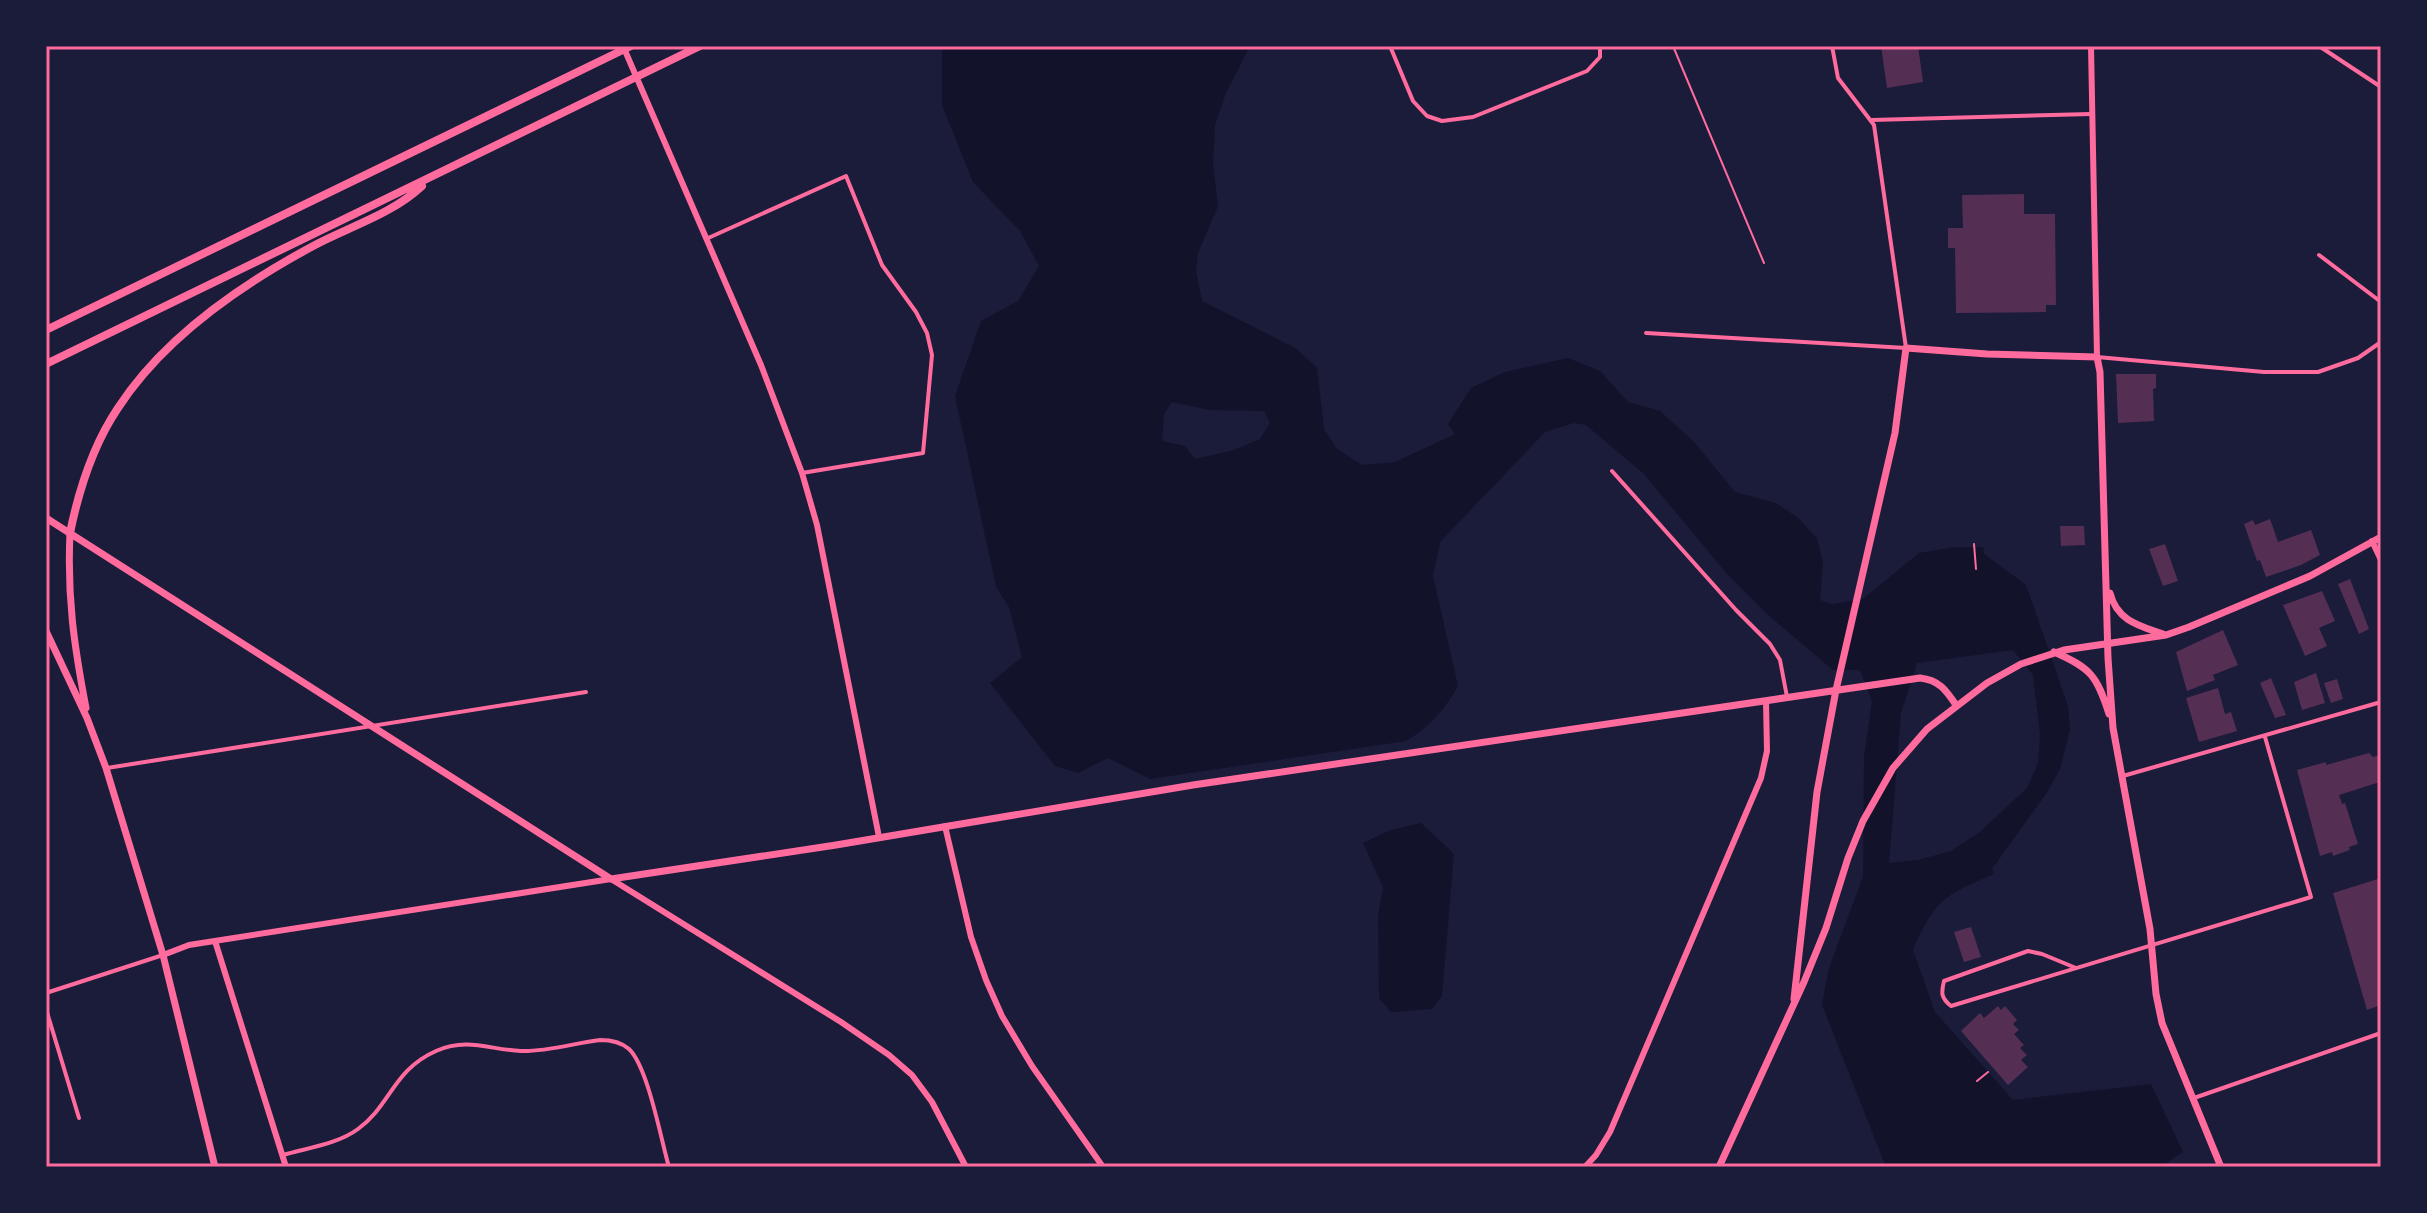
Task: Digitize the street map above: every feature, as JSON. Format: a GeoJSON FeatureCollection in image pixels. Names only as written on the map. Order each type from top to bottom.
{"type":"FeatureCollection","features":[{"type":"Feature","properties":{"kind":"highway"},"geometry":{"type":"LineString","coordinates":[[46,330],[631,46]]}},
{"type":"Feature","properties":{"kind":"highway"},"geometry":{"type":"LineString","coordinates":[[46,364],[700,46]]}},
{"type":"Feature","properties":{"kind":"highway"},"geometry":{"type":"LineString","coordinates":[[70,533],[87,470],[107,427],[131,390],[166,352],[208,315],[249,286],[315,245],[402,202],[428,180]]}},
{"type":"Feature","properties":{"kind":"main road"},"geometry":{"type":"LineString","coordinates":[[1794,999],[1809,850],[1836,690],[1895,433],[1906,348],[2097,357],[2113,728],[2162,1023],[2221,1167]]}},
{"type":"Feature","properties":{"kind":"main road"},"geometry":{"type":"LineString","coordinates":[[46,518],[611,879],[1193,785],[1920,678],[1934,680],[1945,688],[1956,705]]}},
{"type":"Feature","properties":{"kind":"main road"},"geometry":{"type":"LineString","coordinates":[[70,533],[68,573],[72,632],[87,718]]}},
{"type":"Feature","properties":{"kind":"main road"},"geometry":{"type":"LineString","coordinates":[[1719,1167],[1804,982],[1826,928],[1857,834],[1882,785],[1912,744],[1956,705],[2021,664],[2054,652],[2166,635],[2275,593],[2381,537]]}},
{"type":"Feature","properties":{"kind":"main road"},"geometry":{"type":"LineString","coordinates":[[2106,576],[2112,601],[2126,619],[2166,635]]}},
{"type":"Feature","properties":{"kind":"main road"},"geometry":{"type":"LineString","coordinates":[[46,631],[87,718],[106,768],[163,955],[215,1167]]}},
{"type":"Feature","properties":{"kind":"main road"},"geometry":{"type":"LineString","coordinates":[[2054,652],[2077,661],[2088,670],[2097,683],[2113,728]]}},
{"type":"Feature","properties":{"kind":"street"},"geometry":{"type":"LineString","coordinates":[[623,46],[789,434],[802,473],[817,525],[879,837]]}},
{"type":"Feature","properties":{"kind":"street"},"geometry":{"type":"LineString","coordinates":[[1390,46],[1413,101],[1420,110],[1434,119],[1450,122],[1473,117],[1587,71],[1600,57],[1600,46]]}},
{"type":"Feature","properties":{"kind":"street"},"geometry":{"type":"LineString","coordinates":[[1646,333],[1906,348],[1874,125],[1838,78],[1832,46]]}},
{"type":"Feature","properties":{"kind":"street"},"geometry":{"type":"LineString","coordinates":[[2091,46],[2097,357],[2264,372],[2318,372],[2358,358],[2381,342]]}},
{"type":"Feature","properties":{"kind":"street"},"geometry":{"type":"LineString","coordinates":[[2319,46],[2381,87]]}},
{"type":"Feature","properties":{"kind":"street"},"geometry":{"type":"LineString","coordinates":[[1871,120],[2093,114]]}},
{"type":"Feature","properties":{"kind":"street"},"geometry":{"type":"LineString","coordinates":[[706,239],[846,176],[882,265],[916,312],[927,333],[932,355],[923,453],[802,473]]}},
{"type":"Feature","properties":{"kind":"street"},"geometry":{"type":"LineString","coordinates":[[2319,255],[2381,302]]}},
{"type":"Feature","properties":{"kind":"street"},"geometry":{"type":"LineString","coordinates":[[1612,471],[1770,644],[1780,660],[1787,697]]}},
{"type":"Feature","properties":{"kind":"street"},"geometry":{"type":"LineString","coordinates":[[2372,541],[2381,560]]}},
{"type":"Feature","properties":{"kind":"street"},"geometry":{"type":"LineString","coordinates":[[106,768],[586,692]]}},
{"type":"Feature","properties":{"kind":"street"},"geometry":{"type":"LineString","coordinates":[[1585,1167],[1610,1132],[1761,778],[1767,751],[1766,701]]}},
{"type":"Feature","properties":{"kind":"street"},"geometry":{"type":"LineString","coordinates":[[2121,777],[2381,702]]}},
{"type":"Feature","properties":{"kind":"street"},"geometry":{"type":"LineString","coordinates":[[2076,968],[2028,951],[1944,981],[1941,992],[1951,1006],[2311,897],[2265,737]]}},
{"type":"Feature","properties":{"kind":"street"},"geometry":{"type":"LineString","coordinates":[[945,826],[971,937],[1002,1016],[1032,1066],[1103,1167]]}},
{"type":"Feature","properties":{"kind":"street"},"geometry":{"type":"LineString","coordinates":[[46,993],[189,945],[611,879],[889,1055],[912,1075],[932,1102],[966,1167]]}},
{"type":"Feature","properties":{"kind":"street"},"geometry":{"type":"LineString","coordinates":[[215,941],[286,1167]]}},
{"type":"Feature","properties":{"kind":"street"},"geometry":{"type":"LineString","coordinates":[[46,1009],[79,1118]]}},
{"type":"Feature","properties":{"kind":"street"},"geometry":{"type":"LineString","coordinates":[[2192,1099],[2381,1033]]}},
{"type":"Feature","properties":{"kind":"street"},"geometry":{"type":"LineString","coordinates":[[283,1155],[339,1139],[358,1129],[376,1111],[404,1072],[440,1049],[483,1044],[523,1052],[611,1040],[628,1048],[642,1070],[669,1167]]}},
{"type":"Feature","properties":{"kind":"path"},"geometry":{"type":"LineString","coordinates":[[1673,46],[1764,263]]}},
{"type":"Feature","properties":{"kind":"path"},"geometry":{"type":"LineString","coordinates":[[1974,544],[1976,569]]}},
{"type":"Feature","properties":{"kind":"path"},"geometry":{"type":"LineString","coordinates":[[1977,1081],[1988,1072]]}},
{"type":"Feature","properties":{"kind":"shaded area"},"geometry":{"type":"Polygon","coordinates":[[[942,46],[1250,46],[1226,93],[1215,125],[1213,165],[1218,206],[1198,253],[1196,271],[1202,301],[1297,349],[1317,368],[1324,429],[1337,449],[1362,465],[1395,462],[1455,434],[1448,424],[1471,388],[1505,372],[1568,358],[1600,371],[1628,402],[1660,411],[1694,442],[1735,492],[1776,503],[1797,517],[1817,538],[1823,563],[1820,600],[1832,604],[1863,599],[1919,553],[1956,547],[1983,547],[1984,554],[2026,585],[2068,706],[2070,729],[2060,769],[2048,791],[1992,869],[1994,874],[1943,901],[1928,920],[1913,950],[1935,1012],[2013,1100],[2151,1084],[2183,1152],[2160,1167],[1886,1167],[1822,1005],[1829,968],[1863,877],[1864,757],[1872,701],[1860,670],[1833,670],[1769,616],[1727,574],[1644,474],[1586,425],[1574,423],[1545,432],[1440,542],[1433,576],[1458,686],[1436,717],[1415,736],[1406,741],[1150,779],[1108,758],[1078,773],[1055,766],[990,683],[1022,657],[1009,607],[996,587],[955,396],[981,321],[1018,301],[1039,266],[1020,231],[973,182],[942,105],[942,46]],[[1172,402],[1164,414],[1162,441],[1185,446],[1195,459],[1234,450],[1260,439],[1270,423],[1264,411],[1209,410],[1172,402]],[[2013,650],[1917,663],[1901,713],[1889,863],[1918,860],[1951,851],[1980,832],[2027,788],[2038,763],[2040,734],[2033,675],[2013,650]]]}},
{"type":"Feature","properties":{"kind":"shaded area"},"geometry":{"type":"Polygon","coordinates":[[[1421,823],[1454,854],[1442,996],[1432,1009],[1391,1012],[1379,998],[1378,916],[1383,887],[1363,843],[1388,831],[1421,823]]]}},
{"type":"Feature","properties":{"kind":"building"},"geometry":{"type":"Polygon","coordinates":[[[1881,46],[1918,46],[1923,82],[1887,88],[1881,46]]]}},
{"type":"Feature","properties":{"kind":"building"},"geometry":{"type":"Polygon","coordinates":[[[2024,194],[2024,214],[2055,214],[2056,305],[2046,305],[2046,312],[1956,313],[1955,248],[1948,248],[1948,228],[1963,228],[1962,195],[2024,194]]]}},
{"type":"Feature","properties":{"kind":"building"},"geometry":{"type":"Polygon","coordinates":[[[2116,374],[2156,374],[2154,421],[2118,423],[2116,374]]]}},
{"type":"Feature","properties":{"kind":"building"},"geometry":{"type":"Polygon","coordinates":[[[2270,519],[2278,542],[2311,530],[2320,555],[2266,577],[2244,524],[2253,520],[2255,525],[2270,519]]]}},
{"type":"Feature","properties":{"kind":"building"},"geometry":{"type":"Polygon","coordinates":[[[2060,526],[2084,526],[2085,545],[2061,546],[2060,526]]]}},
{"type":"Feature","properties":{"kind":"building"},"geometry":{"type":"Polygon","coordinates":[[[2165,544],[2178,581],[2163,586],[2149,549],[2165,544]]]}},
{"type":"Feature","properties":{"kind":"building"},"geometry":{"type":"Polygon","coordinates":[[[2350,579],[2369,629],[2359,634],[2338,584],[2350,579]]]}},
{"type":"Feature","properties":{"kind":"building"},"geometry":{"type":"Polygon","coordinates":[[[2322,591],[2335,621],[2319,628],[2327,646],[2305,656],[2283,605],[2322,591]]]}},
{"type":"Feature","properties":{"kind":"building"},"geometry":{"type":"Polygon","coordinates":[[[2223,630],[2238,665],[2213,675],[2215,680],[2187,691],[2176,652],[2223,630]]]}},
{"type":"Feature","properties":{"kind":"building"},"geometry":{"type":"Polygon","coordinates":[[[2316,673],[2325,703],[2302,710],[2294,682],[2316,673]]]}},
{"type":"Feature","properties":{"kind":"building"},"geometry":{"type":"Polygon","coordinates":[[[2271,678],[2286,715],[2275,718],[2260,683],[2271,678]]]}},
{"type":"Feature","properties":{"kind":"building"},"geometry":{"type":"Polygon","coordinates":[[[2337,679],[2343,699],[2331,703],[2324,683],[2337,679]]]}},
{"type":"Feature","properties":{"kind":"building"},"geometry":{"type":"Polygon","coordinates":[[[2218,688],[2225,714],[2231,712],[2237,731],[2199,742],[2186,698],[2218,688]]]}},
{"type":"Feature","properties":{"kind":"building"},"geometry":{"type":"Polygon","coordinates":[[[2369,753],[2373,757],[2381,755],[2380,782],[2339,795],[2342,804],[2345,803],[2358,844],[2333,856],[2332,852],[2320,856],[2297,770],[2369,753]]]}},
{"type":"Feature","properties":{"kind":"building"},"geometry":{"type":"Polygon","coordinates":[[[2381,878],[2381,1005],[2367,1010],[2333,893],[2381,878]]]}},
{"type":"Feature","properties":{"kind":"building"},"geometry":{"type":"Polygon","coordinates":[[[1971,927],[1981,957],[1964,962],[1954,932],[1971,927]]]}},
{"type":"Feature","properties":{"kind":"building"},"geometry":{"type":"Polygon","coordinates":[[[1998,1006],[2001,1010],[2005,1006],[2017,1020],[2013,1024],[2019,1030],[2014,1034],[2024,1045],[2020,1048],[2027,1055],[2021,1060],[2028,1067],[2008,1085],[1961,1031],[1980,1013],[1984,1018],[1998,1006]]]}}]}
